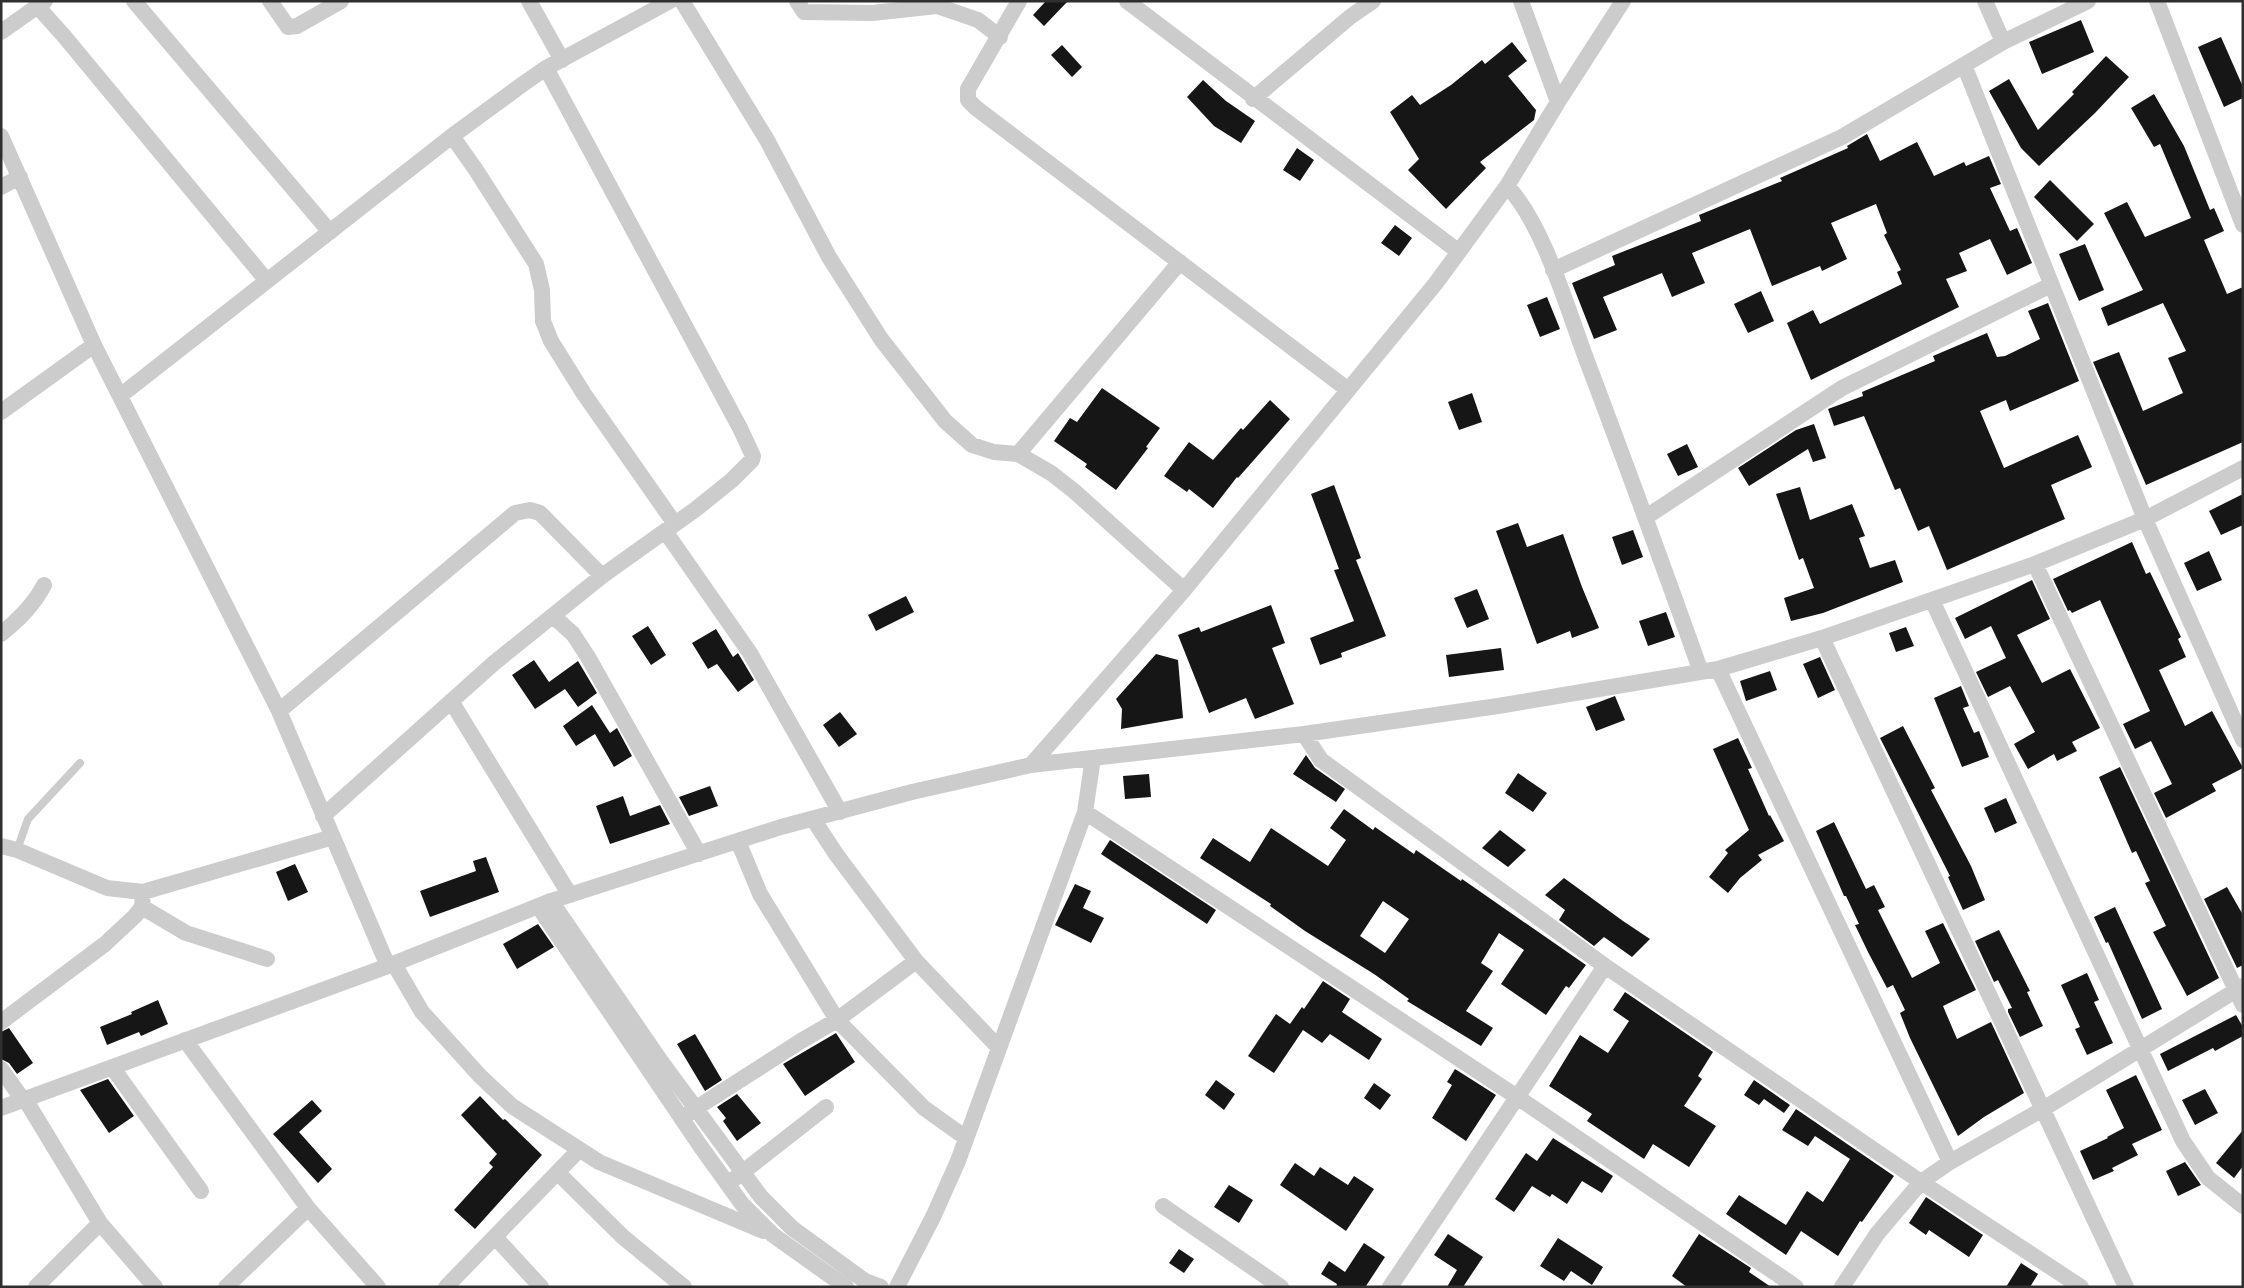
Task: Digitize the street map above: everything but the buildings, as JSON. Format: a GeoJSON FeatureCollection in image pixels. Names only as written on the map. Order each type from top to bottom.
{"type":"FeatureCollection","features":[{"type":"Feature","properties":{"kind":"street"},"geometry":{"type":"LineString","coordinates":[[134,1],[330,232]]}},
{"type":"Feature","properties":{"kind":"street"},"geometry":{"type":"LineString","coordinates":[[270,1],[288,27],[297,26],[341,1]]}},
{"type":"Feature","properties":{"kind":"street"},"geometry":{"type":"LineString","coordinates":[[529,1],[562,60]]}},
{"type":"Feature","properties":{"kind":"street"},"geometry":{"type":"LineString","coordinates":[[120,396],[452,136],[546,68],[670,1]]}},
{"type":"Feature","properties":{"kind":"street"},"geometry":{"type":"LineString","coordinates":[[682,1],[767,140],[829,257],[881,339],[945,421],[972,445],[994,452],[1018,454],[1051,473],[1074,491],[1184,590]]}},
{"type":"Feature","properties":{"kind":"street"},"geometry":{"type":"LineString","coordinates":[[797,1],[804,12],[872,13],[937,6],[978,20],[1000,36]]}},
{"type":"Feature","properties":{"kind":"street"},"geometry":{"type":"LineString","coordinates":[[1019,1],[968,89],[968,100],[976,108],[1347,389]]}},
{"type":"Feature","properties":{"kind":"street"},"geometry":{"type":"LineString","coordinates":[[1127,1],[1253,99],[1459,252]]}},
{"type":"Feature","properties":{"kind":"street"},"geometry":{"type":"LineString","coordinates":[[1253,99],[1350,17],[1373,1]]}},
{"type":"Feature","properties":{"kind":"street"},"geometry":{"type":"LineString","coordinates":[[1521,1],[1558,102]]}},
{"type":"Feature","properties":{"kind":"street"},"geometry":{"type":"LineString","coordinates":[[1031,766],[1184,590],[1347,389],[1436,283],[1507,186],[1623,1]]}},
{"type":"Feature","properties":{"kind":"street"},"geometry":{"type":"LineString","coordinates":[[1985,1],[2003,42]]}},
{"type":"Feature","properties":{"kind":"street"},"geometry":{"type":"LineString","coordinates":[[1554,270],[1842,137],[2003,42],[2088,1]]}},
{"type":"Feature","properties":{"kind":"street"},"geometry":{"type":"LineString","coordinates":[[2157,1],[2243,225]]}},
{"type":"Feature","properties":{"kind":"street"},"geometry":{"type":"LineString","coordinates":[[1,32],[41,4],[64,36],[267,281]]}},
{"type":"Feature","properties":{"kind":"street"},"geometry":{"type":"LineString","coordinates":[[1964,64],[2145,519],[2243,740]]}},
{"type":"Feature","properties":{"kind":"street"},"geometry":{"type":"LineString","coordinates":[[323,816],[494,663],[602,576],[670,528],[732,480],[752,460],[740,428],[546,68]]}},
{"type":"Feature","properties":{"kind":"street"},"geometry":{"type":"LineString","coordinates":[[1,136],[94,345],[280,711],[332,837],[391,965],[422,1012],[480,1076],[512,1106],[579,1150],[599,1162],[773,1235]]}},
{"type":"Feature","properties":{"kind":"street"},"geometry":{"type":"LineString","coordinates":[[452,136],[536,264],[542,290],[543,321],[551,341],[750,653],[840,812]]}},
{"type":"Feature","properties":{"kind":"street"},"geometry":{"type":"LineString","coordinates":[[1,188],[20,178]]}},
{"type":"Feature","properties":{"kind":"street"},"geometry":{"type":"LineString","coordinates":[[1507,186],[1523,206],[1554,270],[1646,517],[1701,672]]}},
{"type":"Feature","properties":{"kind":"street"},"geometry":{"type":"LineString","coordinates":[[1018,454],[1180,262]]}},
{"type":"Feature","properties":{"kind":"street"},"geometry":{"type":"LineString","coordinates":[[1646,517],[1842,388],[2051,285]]}},
{"type":"Feature","properties":{"kind":"street"},"geometry":{"type":"LineString","coordinates":[[1,412],[94,345]]}},
{"type":"Feature","properties":{"kind":"street"},"geometry":{"type":"LineString","coordinates":[[1,1108],[391,965],[545,903],[813,819],[912,792],[1031,766],[1304,734],[1498,706],[1718,669],[1822,638],[2035,564],[2145,519],[2242,469]]}},
{"type":"Feature","properties":{"kind":"street"},"geometry":{"type":"LineString","coordinates":[[280,711],[515,513],[530,510],[540,513],[602,576]]}},
{"type":"Feature","properties":{"kind":"street"},"geometry":{"type":"LineString","coordinates":[[1842,1287],[1877,1234],[1922,1182],[1950,1162],[2043,1109],[2139,1049],[2241,994],[2035,564]]}},
{"type":"Feature","properties":{"kind":"street"},"geometry":{"type":"LineString","coordinates":[[1,634],[19,618],[44,585]]}},
{"type":"Feature","properties":{"kind":"street"},"geometry":{"type":"LineString","coordinates":[[1932,600],[2183,1141],[2208,1178],[2243,1206]]}},
{"type":"Feature","properties":{"kind":"street"},"geometry":{"type":"LineString","coordinates":[[553,616],[573,634],[592,664],[699,854]]}},
{"type":"Feature","properties":{"kind":"street"},"geometry":{"type":"LineString","coordinates":[[1822,638],[2126,1287]]}},
{"type":"Feature","properties":{"kind":"street"},"geometry":{"type":"LineString","coordinates":[[1718,669],[1950,1162]]}},
{"type":"Feature","properties":{"kind":"street"},"geometry":{"type":"LineString","coordinates":[[451,702],[570,895]]}},
{"type":"Feature","properties":{"kind":"street"},"geometry":{"type":"LineString","coordinates":[[1304,734],[1322,760],[1605,966],[1922,1182],[2081,1287]]}},
{"type":"Feature","properties":{"kind":"street"},"geometry":{"type":"LineString","coordinates":[[897,1287],[934,1216],[958,1161],[1086,812],[1092,758]]}},
{"type":"Feature","properties":{"kind":"street"},"geometry":{"type":"LineString","coordinates":[[1086,812],[1517,1097],[1796,1287]]}},
{"type":"Feature","properties":{"kind":"street"},"geometry":{"type":"LineString","coordinates":[[813,819],[836,854],[916,961],[999,1048]]}},
{"type":"Feature","properties":{"kind":"street"},"geometry":{"type":"LineString","coordinates":[[1,1022],[105,944],[135,916],[143,899],[332,837]]}},
{"type":"Feature","properties":{"kind":"street"},"geometry":{"type":"LineString","coordinates":[[738,841],[764,902],[837,1020],[924,1108],[966,1138]]}},
{"type":"Feature","properties":{"kind":"street"},"geometry":{"type":"LineString","coordinates":[[1,846],[17,850],[107,888],[143,899],[186,933],[266,959]]}},
{"type":"Feature","properties":{"kind":"street"},"geometry":{"type":"LineString","coordinates":[[545,903],[742,1174],[772,1209],[792,1228],[862,1284],[881,1287]]}},
{"type":"Feature","properties":{"kind":"street"},"geometry":{"type":"LineString","coordinates":[[545,903],[681,1118],[742,1204],[773,1235],[846,1287]]}},
{"type":"Feature","properties":{"kind":"street"},"geometry":{"type":"LineString","coordinates":[[681,1118],[801,1040],[837,1020],[916,961]]}},
{"type":"Feature","properties":{"kind":"street"},"geometry":{"type":"LineString","coordinates":[[1390,1287],[1605,966]]}},
{"type":"Feature","properties":{"kind":"street"},"geometry":{"type":"LineString","coordinates":[[185,1040],[308,1208],[378,1287]]}},
{"type":"Feature","properties":{"kind":"street"},"geometry":{"type":"LineString","coordinates":[[112,1068],[201,1191]]}},
{"type":"Feature","properties":{"kind":"street"},"geometry":{"type":"LineString","coordinates":[[1,1069],[24,1100],[100,1223],[156,1287]]}},
{"type":"Feature","properties":{"kind":"street"},"geometry":{"type":"LineString","coordinates":[[728,1184],[826,1107]]}},
{"type":"Feature","properties":{"kind":"street"},"geometry":{"type":"LineString","coordinates":[[446,1287],[579,1150]]}},
{"type":"Feature","properties":{"kind":"street"},"geometry":{"type":"LineString","coordinates":[[558,1173],[623,1237],[684,1287]]}},
{"type":"Feature","properties":{"kind":"street"},"geometry":{"type":"LineString","coordinates":[[1163,1206],[1281,1287]]}},
{"type":"Feature","properties":{"kind":"street"},"geometry":{"type":"LineString","coordinates":[[226,1287],[308,1208]]}},
{"type":"Feature","properties":{"kind":"street"},"geometry":{"type":"LineString","coordinates":[[36,1287],[100,1223]]}},
{"type":"Feature","properties":{"kind":"street"},"geometry":{"type":"LineString","coordinates":[[495,1237],[541,1287]]}},
{"type":"Feature","properties":{"kind":"lane"},"geometry":{"type":"LineString","coordinates":[[17,850],[28,819],[80,763]]}}]}
